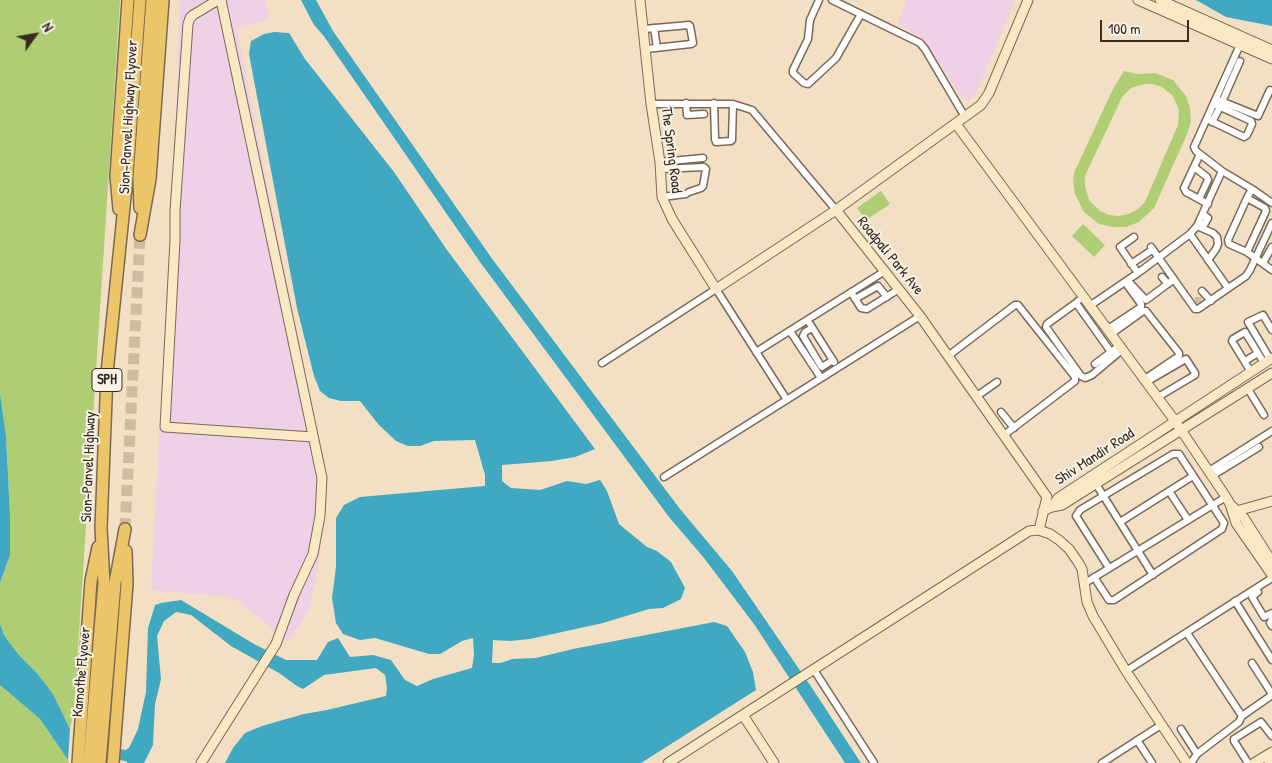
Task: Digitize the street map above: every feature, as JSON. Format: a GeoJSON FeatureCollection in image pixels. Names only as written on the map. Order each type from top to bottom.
{"type":"FeatureCollection","features":[{"type":"Feature","properties":{"kind":"highway"},"geometry":{"type":"LineString","coordinates":[[121,233],[116,176],[128,0]]}},
{"type":"Feature","properties":{"kind":"highway","name":"Sion-Panvel Highway Flyover"},"geometry":{"type":"LineString","coordinates":[[121,233],[140,0]]}},
{"type":"Feature","properties":{"kind":"highway","name":"Sion-Panvel Highway Flyover"},"geometry":{"type":"LineString","coordinates":[[152,0],[139,178],[140,235],[150,179],[163,0]]}},
{"type":"Feature","properties":{"kind":"highway","name":"Sion-Panvel Highway"},"geometry":{"type":"LineString","coordinates":[[110,583],[101,528],[107,373],[121,233]]}},
{"type":"Feature","properties":{"kind":"highway"},"geometry":{"type":"LineString","coordinates":[[78,763],[91,581],[101,528]]}},
{"type":"Feature","properties":{"kind":"highway","name":"SPH"},"geometry":{"type":"LineString","coordinates":[[110,583],[125,530],[128,584],[112,763]]}},
{"type":"Feature","properties":{"kind":"highway","name":"Kamothe Flyover"},"geometry":{"type":"LineString","coordinates":[[89,763],[110,583]]}},
{"type":"Feature","properties":{"kind":"highway","name":"Kamothe Flyover"},"geometry":{"type":"LineString","coordinates":[[100,763],[110,583]]}},
{"type":"Feature","properties":{"kind":"street"},"geometry":{"type":"LineString","coordinates":[[201,763],[276,644],[294,595],[313,554],[320,516],[322,478],[314,438],[219,0],[193,15],[188,24],[175,211],[176,240],[165,427],[314,438]]}},
{"type":"Feature","properties":{"kind":"street","name":"The Spring Road"},"geometry":{"type":"LineString","coordinates":[[640,0],[662,197],[672,219],[716,289]]}},
{"type":"Feature","properties":{"kind":"street"},"geometry":{"type":"LineString","coordinates":[[818,0],[810,20],[808,39],[792,70],[804,83],[808,84],[836,58],[861,14]]}},
{"type":"Feature","properties":{"kind":"street"},"geometry":{"type":"LineString","coordinates":[[832,0],[920,43],[965,117]]}},
{"type":"Feature","properties":{"kind":"street"},"geometry":{"type":"LineString","coordinates":[[602,363],[836,210],[981,105],[989,93],[1028,0]]}},
{"type":"Feature","properties":{"kind":"street"},"geometry":{"type":"LineString","coordinates":[[1138,0],[1272,59]]}},
{"type":"Feature","properties":{"kind":"street"},"geometry":{"type":"LineString","coordinates":[[1160,0],[1272,50]]}},
{"type":"Feature","properties":{"kind":"street"},"geometry":{"type":"LineString","coordinates":[[644,29],[689,25],[692,43],[646,49]]}},
{"type":"Feature","properties":{"kind":"street"},"geometry":{"type":"LineString","coordinates":[[654,28],[657,48]]}},
{"type":"Feature","properties":{"kind":"street"},"geometry":{"type":"LineString","coordinates":[[1240,45],[1231,73],[1218,103],[1194,147],[1222,172],[1272,203]]}},
{"type":"Feature","properties":{"kind":"street"},"geometry":{"type":"LineString","coordinates":[[1231,73],[1240,61]]}},
{"type":"Feature","properties":{"kind":"street"},"geometry":{"type":"LineString","coordinates":[[1218,103],[1258,116],[1270,90]]}},
{"type":"Feature","properties":{"kind":"street"},"geometry":{"type":"LineString","coordinates":[[686,103],[687,115],[704,116],[704,103]]}},
{"type":"Feature","properties":{"kind":"street"},"geometry":{"type":"LineString","coordinates":[[714,103],[716,142],[730,142],[732,140],[733,104]]}},
{"type":"Feature","properties":{"kind":"street"},"geometry":{"type":"LineString","coordinates":[[1210,120],[1244,137],[1247,135],[1252,124],[1251,121],[1218,103]]}},
{"type":"Feature","properties":{"kind":"street","name":"Roadpali Park Ave"},"geometry":{"type":"LineString","coordinates":[[651,104],[733,104],[752,110],[756,114],[836,210],[920,316],[1047,497],[1048,509]]}},
{"type":"Feature","properties":{"kind":"street"},"geometry":{"type":"LineString","coordinates":[[956,124],[1176,421],[1232,506],[1272,562]]}},
{"type":"Feature","properties":{"kind":"street"},"geometry":{"type":"LineString","coordinates":[[1200,154],[1184,188],[1186,192],[1208,204]]}},
{"type":"Feature","properties":{"kind":"street"},"geometry":{"type":"LineString","coordinates":[[660,166],[703,158]]}},
{"type":"Feature","properties":{"kind":"street"},"geometry":{"type":"LineString","coordinates":[[660,166],[704,166],[706,169],[701,188],[687,193],[662,197]]}},
{"type":"Feature","properties":{"kind":"street"},"geometry":{"type":"LineString","coordinates":[[1194,166],[1208,180],[1199,199]]}},
{"type":"Feature","properties":{"kind":"street"},"geometry":{"type":"LineString","coordinates":[[1091,305],[1190,234],[1198,224],[1222,172]]}},
{"type":"Feature","properties":{"kind":"street"},"geometry":{"type":"LineString","coordinates":[[1252,189],[1228,240],[1229,244],[1247,252],[1272,270]]}},
{"type":"Feature","properties":{"kind":"street"},"geometry":{"type":"LineString","coordinates":[[1247,198],[1265,208],[1266,211],[1247,252]]}},
{"type":"Feature","properties":{"kind":"street"},"geometry":{"type":"LineString","coordinates":[[1162,277],[1185,291],[1192,301],[1195,310],[1198,310],[1207,296],[1228,288],[1246,276],[1272,223]]}},
{"type":"Feature","properties":{"kind":"street"},"geometry":{"type":"LineString","coordinates":[[1198,224],[1217,237],[1218,244],[1210,256]]}},
{"type":"Feature","properties":{"kind":"street"},"geometry":{"type":"LineString","coordinates":[[1190,234],[1210,256],[1228,288]]}},
{"type":"Feature","properties":{"kind":"street"},"geometry":{"type":"LineString","coordinates":[[1134,237],[1120,247],[1138,273]]}},
{"type":"Feature","properties":{"kind":"street"},"geometry":{"type":"LineString","coordinates":[[1265,238],[1272,242]]}},
{"type":"Feature","properties":{"kind":"street"},"geometry":{"type":"LineString","coordinates":[[1263,263],[1272,247]]}},
{"type":"Feature","properties":{"kind":"street"},"geometry":{"type":"LineString","coordinates":[[1131,264],[1151,248],[1170,282]]}},
{"type":"Feature","properties":{"kind":"street"},"geometry":{"type":"LineString","coordinates":[[756,352],[885,271]]}},
{"type":"Feature","properties":{"kind":"street"},"geometry":{"type":"LineString","coordinates":[[1126,281],[1144,300],[1170,282]]}},
{"type":"Feature","properties":{"kind":"street"},"geometry":{"type":"LineString","coordinates":[[1110,331],[1141,307],[1126,281]]}},
{"type":"Feature","properties":{"kind":"street"},"geometry":{"type":"LineString","coordinates":[[855,299],[878,286],[887,296]]}},
{"type":"Feature","properties":{"kind":"street"},"geometry":{"type":"LineString","coordinates":[[716,289],[787,400]]}},
{"type":"Feature","properties":{"kind":"street"},"geometry":{"type":"LineString","coordinates":[[851,292],[861,308],[867,309],[899,289]]}},
{"type":"Feature","properties":{"kind":"street"},"geometry":{"type":"LineString","coordinates":[[1084,296],[1048,324],[1047,330],[1081,376],[1085,378],[1092,375],[1121,347]]}},
{"type":"Feature","properties":{"kind":"street"},"geometry":{"type":"LineString","coordinates":[[1076,303],[1113,354]]}},
{"type":"Feature","properties":{"kind":"street"},"geometry":{"type":"LineString","coordinates":[[948,356],[1015,305],[1018,305],[1075,377],[1075,381],[1004,436]]}},
{"type":"Feature","properties":{"kind":"street"},"geometry":{"type":"LineString","coordinates":[[1110,331],[1146,311],[1179,353],[1179,356],[1146,380]]}},
{"type":"Feature","properties":{"kind":"street"},"geometry":{"type":"LineString","coordinates":[[1266,357],[1248,322],[1263,315],[1272,330]]}},
{"type":"Feature","properties":{"kind":"street"},"geometry":{"type":"LineString","coordinates":[[664,477],[920,316]]}},
{"type":"Feature","properties":{"kind":"street"},"geometry":{"type":"LineString","coordinates":[[808,321],[838,368]]}},
{"type":"Feature","properties":{"kind":"street"},"geometry":{"type":"LineString","coordinates":[[812,328],[805,332],[803,336],[820,366],[822,367],[833,360]]}},
{"type":"Feature","properties":{"kind":"street"},"geometry":{"type":"LineString","coordinates":[[790,331],[821,378]]}},
{"type":"Feature","properties":{"kind":"street"},"geometry":{"type":"LineString","coordinates":[[1251,372],[1232,341],[1233,338],[1245,332],[1266,357]]}},
{"type":"Feature","properties":{"kind":"street"},"geometry":{"type":"LineString","coordinates":[[1266,357],[1272,346]]}},
{"type":"Feature","properties":{"kind":"street"},"geometry":{"type":"LineString","coordinates":[[1095,364],[1113,354]]}},
{"type":"Feature","properties":{"kind":"street"},"geometry":{"type":"LineString","coordinates":[[1245,361],[1266,357]]}},
{"type":"Feature","properties":{"kind":"street","name":"Shiv Mandir Road"},"geometry":{"type":"LineString","coordinates":[[1048,509],[1058,498],[1251,372],[1266,357]]}},
{"type":"Feature","properties":{"kind":"street"},"geometry":{"type":"LineString","coordinates":[[1146,380],[1186,359],[1195,373],[1194,375],[1158,397]]}},
{"type":"Feature","properties":{"kind":"street","name":"Shiv Mandir Road"},"geometry":{"type":"LineString","coordinates":[[1048,509],[1062,505],[1272,373]]}},
{"type":"Feature","properties":{"kind":"street"},"geometry":{"type":"LineString","coordinates":[[977,396],[996,382]]}},
{"type":"Feature","properties":{"kind":"street"},"geometry":{"type":"LineString","coordinates":[[1248,389],[1264,415]]}},
{"type":"Feature","properties":{"kind":"street"},"geometry":{"type":"LineString","coordinates":[[1002,412],[1014,428]]}},
{"type":"Feature","properties":{"kind":"street"},"geometry":{"type":"LineString","coordinates":[[1210,473],[1272,431]]}},
{"type":"Feature","properties":{"kind":"street"},"geometry":{"type":"LineString","coordinates":[[1210,473],[1259,447]]}},
{"type":"Feature","properties":{"kind":"street"},"geometry":{"type":"LineString","coordinates":[[1094,577],[1108,600],[1114,600],[1222,529],[1224,523],[1179,454],[1173,454],[1103,496],[1080,510],[1076,516],[1109,568]]}},
{"type":"Feature","properties":{"kind":"street"},"geometry":{"type":"LineString","coordinates":[[1120,522],[1193,476]]}},
{"type":"Feature","properties":{"kind":"street"},"geometry":{"type":"LineString","coordinates":[[1096,484],[1152,574]]}},
{"type":"Feature","properties":{"kind":"street"},"geometry":{"type":"LineString","coordinates":[[1169,491],[1188,520]]}},
{"type":"Feature","properties":{"kind":"street"},"geometry":{"type":"LineString","coordinates":[[1085,584],[1212,505],[1232,506],[1272,501]]}},
{"type":"Feature","properties":{"kind":"street"},"geometry":{"type":"LineString","coordinates":[[1126,670],[1187,633],[1272,577],[1236,522],[1232,506]]}},
{"type":"Feature","properties":{"kind":"street"},"geometry":{"type":"LineString","coordinates":[[1039,530],[1048,509]]}},
{"type":"Feature","properties":{"kind":"street"},"geometry":{"type":"LineString","coordinates":[[668,763],[1029,531],[1039,530],[1050,534],[1069,549],[1082,569],[1087,602],[1093,616],[1187,763]]}},
{"type":"Feature","properties":{"kind":"street"},"geometry":{"type":"LineString","coordinates":[[1272,583],[1252,597],[1264,617],[1272,613]]}},
{"type":"Feature","properties":{"kind":"street"},"geometry":{"type":"LineString","coordinates":[[1235,601],[1272,660]]}},
{"type":"Feature","properties":{"kind":"street"},"geometry":{"type":"LineString","coordinates":[[1272,620],[1270,623],[1272,626]]}},
{"type":"Feature","properties":{"kind":"street"},"geometry":{"type":"LineString","coordinates":[[1187,633],[1242,716]]}},
{"type":"Feature","properties":{"kind":"street"},"geometry":{"type":"LineString","coordinates":[[1191,763],[1197,754],[1239,722],[1242,716],[1272,695],[1252,663]]}},
{"type":"Feature","properties":{"kind":"street"},"geometry":{"type":"LineString","coordinates":[[812,671],[874,763]]}},
{"type":"Feature","properties":{"kind":"street"},"geometry":{"type":"LineString","coordinates":[[743,715],[774,763]]}},
{"type":"Feature","properties":{"kind":"street"},"geometry":{"type":"LineString","coordinates":[[1248,763],[1234,740],[1261,722],[1272,736]]}},
{"type":"Feature","properties":{"kind":"street"},"geometry":{"type":"LineString","coordinates":[[1102,763],[1161,725]]}},
{"type":"Feature","properties":{"kind":"street"},"geometry":{"type":"LineString","coordinates":[[1181,729],[1197,754]]}},
{"type":"Feature","properties":{"kind":"street"},"geometry":{"type":"LineString","coordinates":[[1137,740],[1152,763]]}},
{"type":"Feature","properties":{"kind":"street"},"geometry":{"type":"LineString","coordinates":[[1254,763],[1272,752]]}},
{"type":"Feature","properties":{"kind":"shaded area"},"geometry":{"type":"Polygon","coordinates":[[[180,0],[265,0],[269,19],[237,29],[324,474],[324,505],[318,569],[308,611],[289,642],[240,602],[229,597],[151,590],[175,144],[180,0]]]}},
{"type":"Feature","properties":{"kind":"shaded area"},"geometry":{"type":"Polygon","coordinates":[[[907,0],[1015,0],[977,91],[971,99],[967,100],[961,97],[924,39],[897,25],[907,0]]]}},
{"type":"Feature","properties":{"kind":"green space"},"geometry":{"type":"Polygon","coordinates":[[[0,0],[120,0],[74,711],[70,729],[53,694],[37,673],[18,654],[4,635],[0,624],[0,583],[10,555],[10,516],[6,435],[0,394],[0,0]]]}},
{"type":"Feature","properties":{"kind":"green space"},"geometry":{"type":"Polygon","coordinates":[[[1124,71],[1137,74],[1155,73],[1173,80],[1186,96],[1190,108],[1191,122],[1187,134],[1154,208],[1139,222],[1126,227],[1099,224],[1084,212],[1075,194],[1073,181],[1074,173],[1112,91],[1124,71]],[[1144,84],[1131,88],[1122,97],[1085,176],[1085,186],[1089,200],[1100,211],[1109,215],[1129,214],[1145,202],[1178,125],[1179,110],[1173,96],[1162,87],[1144,84]]]}},
{"type":"Feature","properties":{"kind":"green space"},"geometry":{"type":"Polygon","coordinates":[[[881,191],[890,204],[866,220],[857,208],[881,191]]]}},
{"type":"Feature","properties":{"kind":"green space"},"geometry":{"type":"Polygon","coordinates":[[[1083,224],[1105,245],[1094,257],[1072,236],[1083,224]]]}},
{"type":"Feature","properties":{"kind":"green space"},"geometry":{"type":"Polygon","coordinates":[[[0,685],[40,719],[69,763],[0,763],[0,685]]]}},
{"type":"Feature","properties":{"kind":"water"},"geometry":{"type":"Polygon","coordinates":[[[301,0],[316,0],[333,31],[493,260],[680,509],[732,571],[861,763],[845,763],[754,624],[704,558],[669,517],[480,262],[323,35],[314,25],[301,0]]]}},
{"type":"Feature","properties":{"kind":"water"},"geometry":{"type":"Polygon","coordinates":[[[1196,0],[1272,0],[1272,26],[1226,17],[1196,0]]]}},
{"type":"Feature","properties":{"kind":"water"},"geometry":{"type":"Polygon","coordinates":[[[274,32],[289,33],[305,59],[394,172],[447,250],[595,449],[575,457],[552,461],[502,465],[502,481],[511,488],[540,490],[567,481],[586,484],[600,480],[607,491],[619,524],[647,547],[657,551],[671,562],[685,588],[681,599],[663,608],[649,609],[603,623],[530,639],[493,640],[492,663],[501,663],[512,659],[536,658],[714,622],[727,626],[745,652],[753,672],[756,690],[641,763],[225,763],[233,748],[245,733],[304,714],[386,696],[385,675],[376,668],[324,675],[303,689],[231,646],[191,615],[176,612],[164,621],[157,636],[161,679],[155,704],[153,745],[144,763],[127,763],[128,750],[138,729],[146,692],[148,628],[155,605],[161,603],[181,600],[254,644],[286,660],[317,660],[328,642],[338,638],[350,657],[373,655],[391,660],[405,680],[417,686],[433,679],[472,668],[474,655],[473,638],[462,641],[440,654],[429,654],[375,638],[360,640],[343,634],[336,623],[332,598],[336,567],[336,518],[344,505],[360,497],[485,486],[485,475],[475,440],[434,441],[420,446],[408,446],[396,441],[379,425],[360,401],[341,401],[329,398],[320,391],[314,376],[297,308],[249,54],[251,41],[264,34],[274,32]]]}},
{"type":"Feature","properties":{"kind":"water"},"geometry":{"type":"Polygon","coordinates":[[[0,394],[6,435],[10,555],[0,583],[0,394]]]}},
{"type":"Feature","properties":{"kind":"water"},"geometry":{"type":"Polygon","coordinates":[[[0,624],[4,635],[18,654],[37,673],[53,694],[70,729],[68,760],[40,719],[0,685],[0,624]]]}},
{"type":"Feature","properties":{"kind":"waterway"},"geometry":{"type":"LineString","coordinates":[[105,751],[127,756],[138,748]]}},
{"type":"Feature","properties":{"kind":"tunnel"},"geometry":{"type":"LineString","coordinates":[[125,529],[140,235]]}},
{"type":"Feature","properties":{"kind":"tunnel"},"geometry":{"type":"LineString","coordinates":[[1195,300],[1202,300],[1206,297]]}}]}
